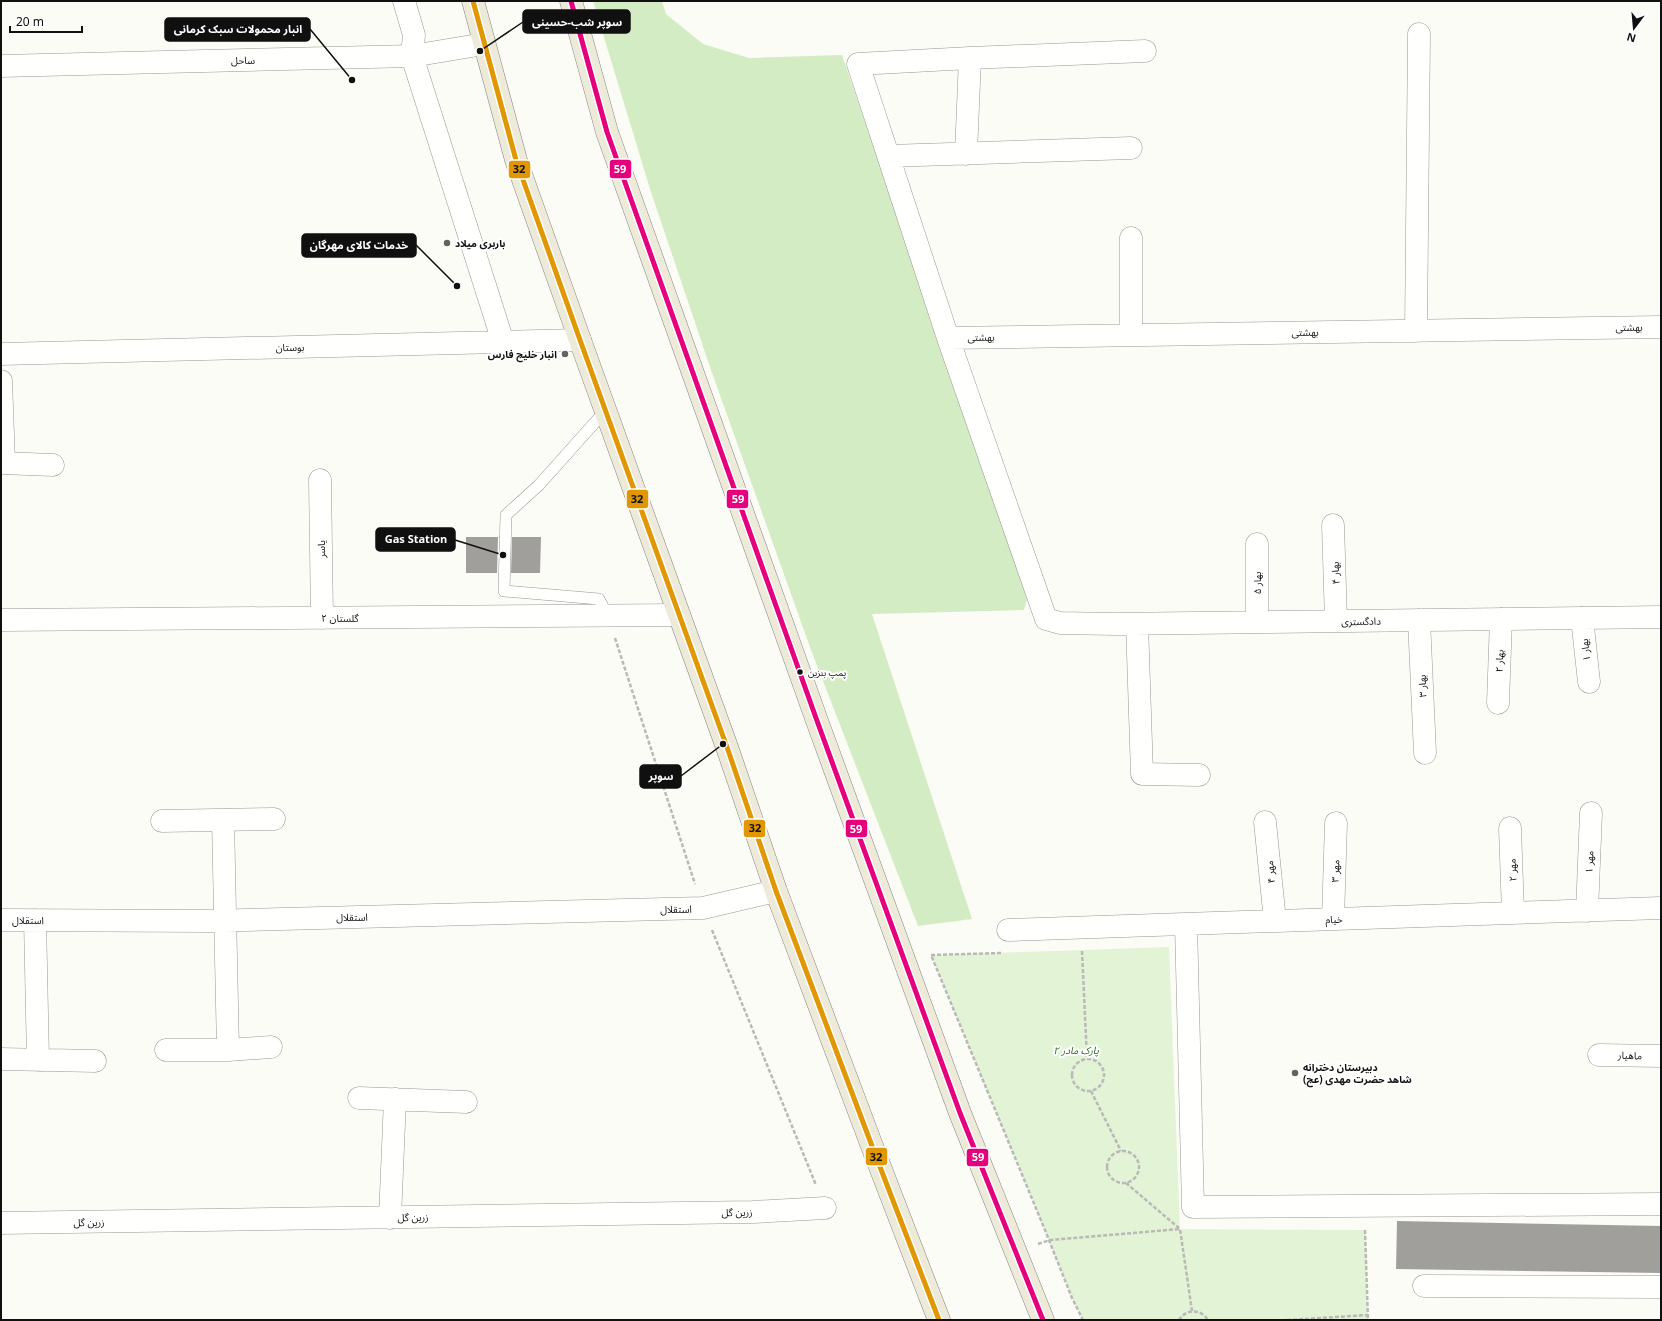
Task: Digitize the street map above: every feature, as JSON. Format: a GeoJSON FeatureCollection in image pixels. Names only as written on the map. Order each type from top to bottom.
{"type":"FeatureCollection","features":[{"type":"Feature","properties":{"kind":"main road"},"geometry":{"type":"LineString","coordinates":[[472,1],[516,160],[776,891],[939,1320]]}},
{"type":"Feature","properties":{"kind":"main road"},"geometry":{"type":"LineString","coordinates":[[571,1],[607,132],[824,740],[960,1113],[1043,1320]]}},
{"type":"Feature","properties":{"kind":"street"},"geometry":{"type":"LineString","coordinates":[[404,1],[414,35],[412,56],[503,342]]}},
{"type":"Feature","properties":{"kind":"street"},"geometry":{"type":"LineString","coordinates":[[1416,331],[1419,34]]}},
{"type":"Feature","properties":{"kind":"street","name":"ساحل"},"geometry":{"type":"LineString","coordinates":[[1,66],[412,56],[484,44]]}},
{"type":"Feature","properties":{"kind":"street"},"geometry":{"type":"LineString","coordinates":[[948,338],[858,64],[1145,50]]}},
{"type":"Feature","properties":{"kind":"street"},"geometry":{"type":"LineString","coordinates":[[966,154],[970,58]]}},
{"type":"Feature","properties":{"kind":"street"},"geometry":{"type":"LineString","coordinates":[[888,156],[1131,148]]}},
{"type":"Feature","properties":{"kind":"street"},"geometry":{"type":"LineString","coordinates":[[1131,238],[1131,335]]}},
{"type":"Feature","properties":{"kind":"street","name":"بهشتی"},"geometry":{"type":"LineString","coordinates":[[948,338],[1661,327]]}},
{"type":"Feature","properties":{"kind":"street","name":"دادگستری"},"geometry":{"type":"LineString","coordinates":[[948,338],[1046,619],[1060,623],[1137,624],[1661,617]]}},
{"type":"Feature","properties":{"kind":"street","name":"بوستان"},"geometry":{"type":"LineString","coordinates":[[1,354],[580,340]]}},
{"type":"Feature","properties":{"kind":"street"},"geometry":{"type":"LineString","coordinates":[[1,381],[3,463],[54,465]]}},
{"type":"Feature","properties":{"kind":"street","name":"یاسر"},"geometry":{"type":"LineString","coordinates":[[320,480],[322,618]]}},
{"type":"Feature","properties":{"kind":"street","name":"بهار ۴"},"geometry":{"type":"LineString","coordinates":[[1333,525],[1336,621]]}},
{"type":"Feature","properties":{"kind":"street","name":"بهار ۵"},"geometry":{"type":"LineString","coordinates":[[1257,544],[1257,622]]}},
{"type":"Feature","properties":{"kind":"street","name":"گلستان ۲"},"geometry":{"type":"LineString","coordinates":[[1,620],[679,615]]}},
{"type":"Feature","properties":{"kind":"street","name":"بهار ۱"},"geometry":{"type":"LineString","coordinates":[[1582,618],[1589,682]]}},
{"type":"Feature","properties":{"kind":"street","name":"بهار ۲"},"geometry":{"type":"LineString","coordinates":[[1498,704],[1501,619]]}},
{"type":"Feature","properties":{"kind":"street","name":"بهار ۳"},"geometry":{"type":"LineString","coordinates":[[1419,620],[1425,753]]}},
{"type":"Feature","properties":{"kind":"street"},"geometry":{"type":"LineString","coordinates":[[1137,624],[1142,774],[1199,775]]}},
{"type":"Feature","properties":{"kind":"street","name":"مهر ۱"},"geometry":{"type":"LineString","coordinates":[[1587,911],[1591,813]]}},
{"type":"Feature","properties":{"kind":"street"},"geometry":{"type":"LineString","coordinates":[[162,821],[274,819]]}},
{"type":"Feature","properties":{"kind":"street"},"geometry":{"type":"LineString","coordinates":[[223,820],[228,1050]]}},
{"type":"Feature","properties":{"kind":"street","name":"مهر ۴"},"geometry":{"type":"LineString","coordinates":[[1265,822],[1275,921]]}},
{"type":"Feature","properties":{"kind":"street","name":"مهر ۳"},"geometry":{"type":"LineString","coordinates":[[1333,919],[1336,823]]}},
{"type":"Feature","properties":{"kind":"street","name":"مهر ۲"},"geometry":{"type":"LineString","coordinates":[[1510,828],[1514,913]]}},
{"type":"Feature","properties":{"kind":"street","name":"استقلال"},"geometry":{"type":"LineString","coordinates":[[1,920],[226,920],[703,908],[776,891]]}},
{"type":"Feature","properties":{"kind":"street","name":"خیام"},"geometry":{"type":"LineString","coordinates":[[1008,930],[1661,908]]}},
{"type":"Feature","properties":{"kind":"street"},"geometry":{"type":"LineString","coordinates":[[35,920],[38,1060]]}},
{"type":"Feature","properties":{"kind":"street"},"geometry":{"type":"LineString","coordinates":[[1186,924],[1192,1207],[1661,1204]]}},
{"type":"Feature","properties":{"kind":"street"},"geometry":{"type":"LineString","coordinates":[[166,1050],[228,1050],[271,1047]]}},
{"type":"Feature","properties":{"kind":"street","name":"ماهیار"},"geometry":{"type":"LineString","coordinates":[[1599,1054],[1661,1056]]}},
{"type":"Feature","properties":{"kind":"street"},"geometry":{"type":"LineString","coordinates":[[1,1059],[95,1061]]}},
{"type":"Feature","properties":{"kind":"street"},"geometry":{"type":"LineString","coordinates":[[359,1098],[466,1102]]}},
{"type":"Feature","properties":{"kind":"street"},"geometry":{"type":"LineString","coordinates":[[390,1218],[395,1099]]}},
{"type":"Feature","properties":{"kind":"street","name":"زرین گل"},"geometry":{"type":"LineString","coordinates":[[1,1224],[753,1212],[825,1208]]}},
{"type":"Feature","properties":{"kind":"street"},"geometry":{"type":"LineString","coordinates":[[1424,1286],[1661,1287]]}},
{"type":"Feature","properties":{"kind":"lane"},"geometry":{"type":"LineString","coordinates":[[606,410],[539,485],[506,515],[504,591],[599,600],[608,616]]}},
{"type":"Feature","properties":{"kind":"path"},"geometry":{"type":"LineString","coordinates":[[608,616],[703,908],[825,1208]]}},
{"type":"Feature","properties":{"kind":"path"},"geometry":{"type":"LineString","coordinates":[[1082,950],[1087,1058]]}},
{"type":"Feature","properties":{"kind":"path"},"geometry":{"type":"LineString","coordinates":[[931,956],[1050,1240],[1072,1298],[1084,1320]]}},
{"type":"Feature","properties":{"kind":"path"},"geometry":{"type":"LineString","coordinates":[[1087,1058],[1092,1059],[1102,1065],[1105,1075],[1101,1086],[1091,1091],[1086,1091],[1077,1086],[1072,1077],[1072,1072],[1077,1063],[1087,1058]]}},
{"type":"Feature","properties":{"kind":"path"},"geometry":{"type":"LineString","coordinates":[[1091,1091],[1121,1151]]}},
{"type":"Feature","properties":{"kind":"path"},"geometry":{"type":"LineString","coordinates":[[1121,1151],[1127,1151],[1136,1157],[1139,1168],[1135,1178],[1131,1182],[1121,1184],[1111,1179],[1106,1170],[1106,1164],[1111,1155],[1121,1151]]}},
{"type":"Feature","properties":{"kind":"path"},"geometry":{"type":"LineString","coordinates":[[1126,1183],[1180,1229],[1192,1311]]}},
{"type":"Feature","properties":{"kind":"path"},"geometry":{"type":"LineString","coordinates":[[1016,1252],[1050,1240],[1180,1229]]}},
{"type":"Feature","properties":{"kind":"path"},"geometry":{"type":"LineString","coordinates":[[1179,1320],[1182,1316],[1192,1311],[1202,1314],[1208,1320]]}},
{"type":"Feature","properties":{"kind":"path"},"geometry":{"type":"LineString","coordinates":[[1287,1320],[1368,1315]]}},
{"type":"Feature","properties":{"kind":"green space"},"geometry":{"type":"Polygon","coordinates":[[[593,1],[662,1],[666,14],[703,44],[749,58],[842,55],[1028,596],[1024,610],[872,614],[972,919],[918,926],[811,650],[711,370],[650,189],[593,1]]]}},
{"type":"Feature","properties":{"kind":"green space","name":"پارک مادر ۲"},"geometry":{"type":"Polygon","coordinates":[[[1169,947],[1180,1229],[1366,1230],[1368,1320],[1083,1320],[1072,1298],[931,955],[1169,947]]]}},
{"type":"Feature","properties":{"kind":"building"},"geometry":{"type":"Polygon","coordinates":[[[466,537],[498,537],[497,573],[466,573],[466,537]]]}},
{"type":"Feature","properties":{"kind":"building"},"geometry":{"type":"Polygon","coordinates":[[[512,537],[541,537],[540,573],[511,573],[512,537]]]}},
{"type":"Feature","properties":{"kind":"building"},"geometry":{"type":"Polygon","coordinates":[[[1397,1221],[1661,1226],[1661,1273],[1396,1269],[1397,1221]]]}},
{"type":"Feature","properties":{"kind":"transit line","name":"32"},"geometry":{"type":"LineString","coordinates":[[473,1],[516,160],[728,750],[776,891],[939,1320]]}},
{"type":"Feature","properties":{"kind":"transit line","name":"59"},"geometry":{"type":"LineString","coordinates":[[571,1],[607,132],[816,718],[960,1113],[1043,1320]]}},
{"type":"Feature","properties":{"kind":"place","name":"سوپر شب-حسینی"},"geometry":{"type":"Point","coordinates":[480,51]}},
{"type":"Feature","properties":{"kind":"place","name":"انبار محمولات سبک کرمانی"},"geometry":{"type":"Point","coordinates":[352,80]}},
{"type":"Feature","properties":{"kind":"place","name":"باربری میلاد"},"geometry":{"type":"Point","coordinates":[447,243]}},
{"type":"Feature","properties":{"kind":"place","name":"خدمات کالای مهرگان"},"geometry":{"type":"Point","coordinates":[457,286]}},
{"type":"Feature","properties":{"kind":"place","name":"انبار خلیج فارس"},"geometry":{"type":"Point","coordinates":[565,354]}},
{"type":"Feature","properties":{"kind":"place","name":"Gas Station"},"geometry":{"type":"Point","coordinates":[503,555]}},
{"type":"Feature","properties":{"kind":"place","name":"پمپ بنزین"},"geometry":{"type":"Point","coordinates":[800,672]}},
{"type":"Feature","properties":{"kind":"place","name":"سوپر"},"geometry":{"type":"Point","coordinates":[723,744]}},
{"type":"Feature","properties":{"kind":"place","name":"دبیرستان دخترانه شاهد حضرت مهدی (عج)"},"geometry":{"type":"Point","coordinates":[1295,1073]}}]}
